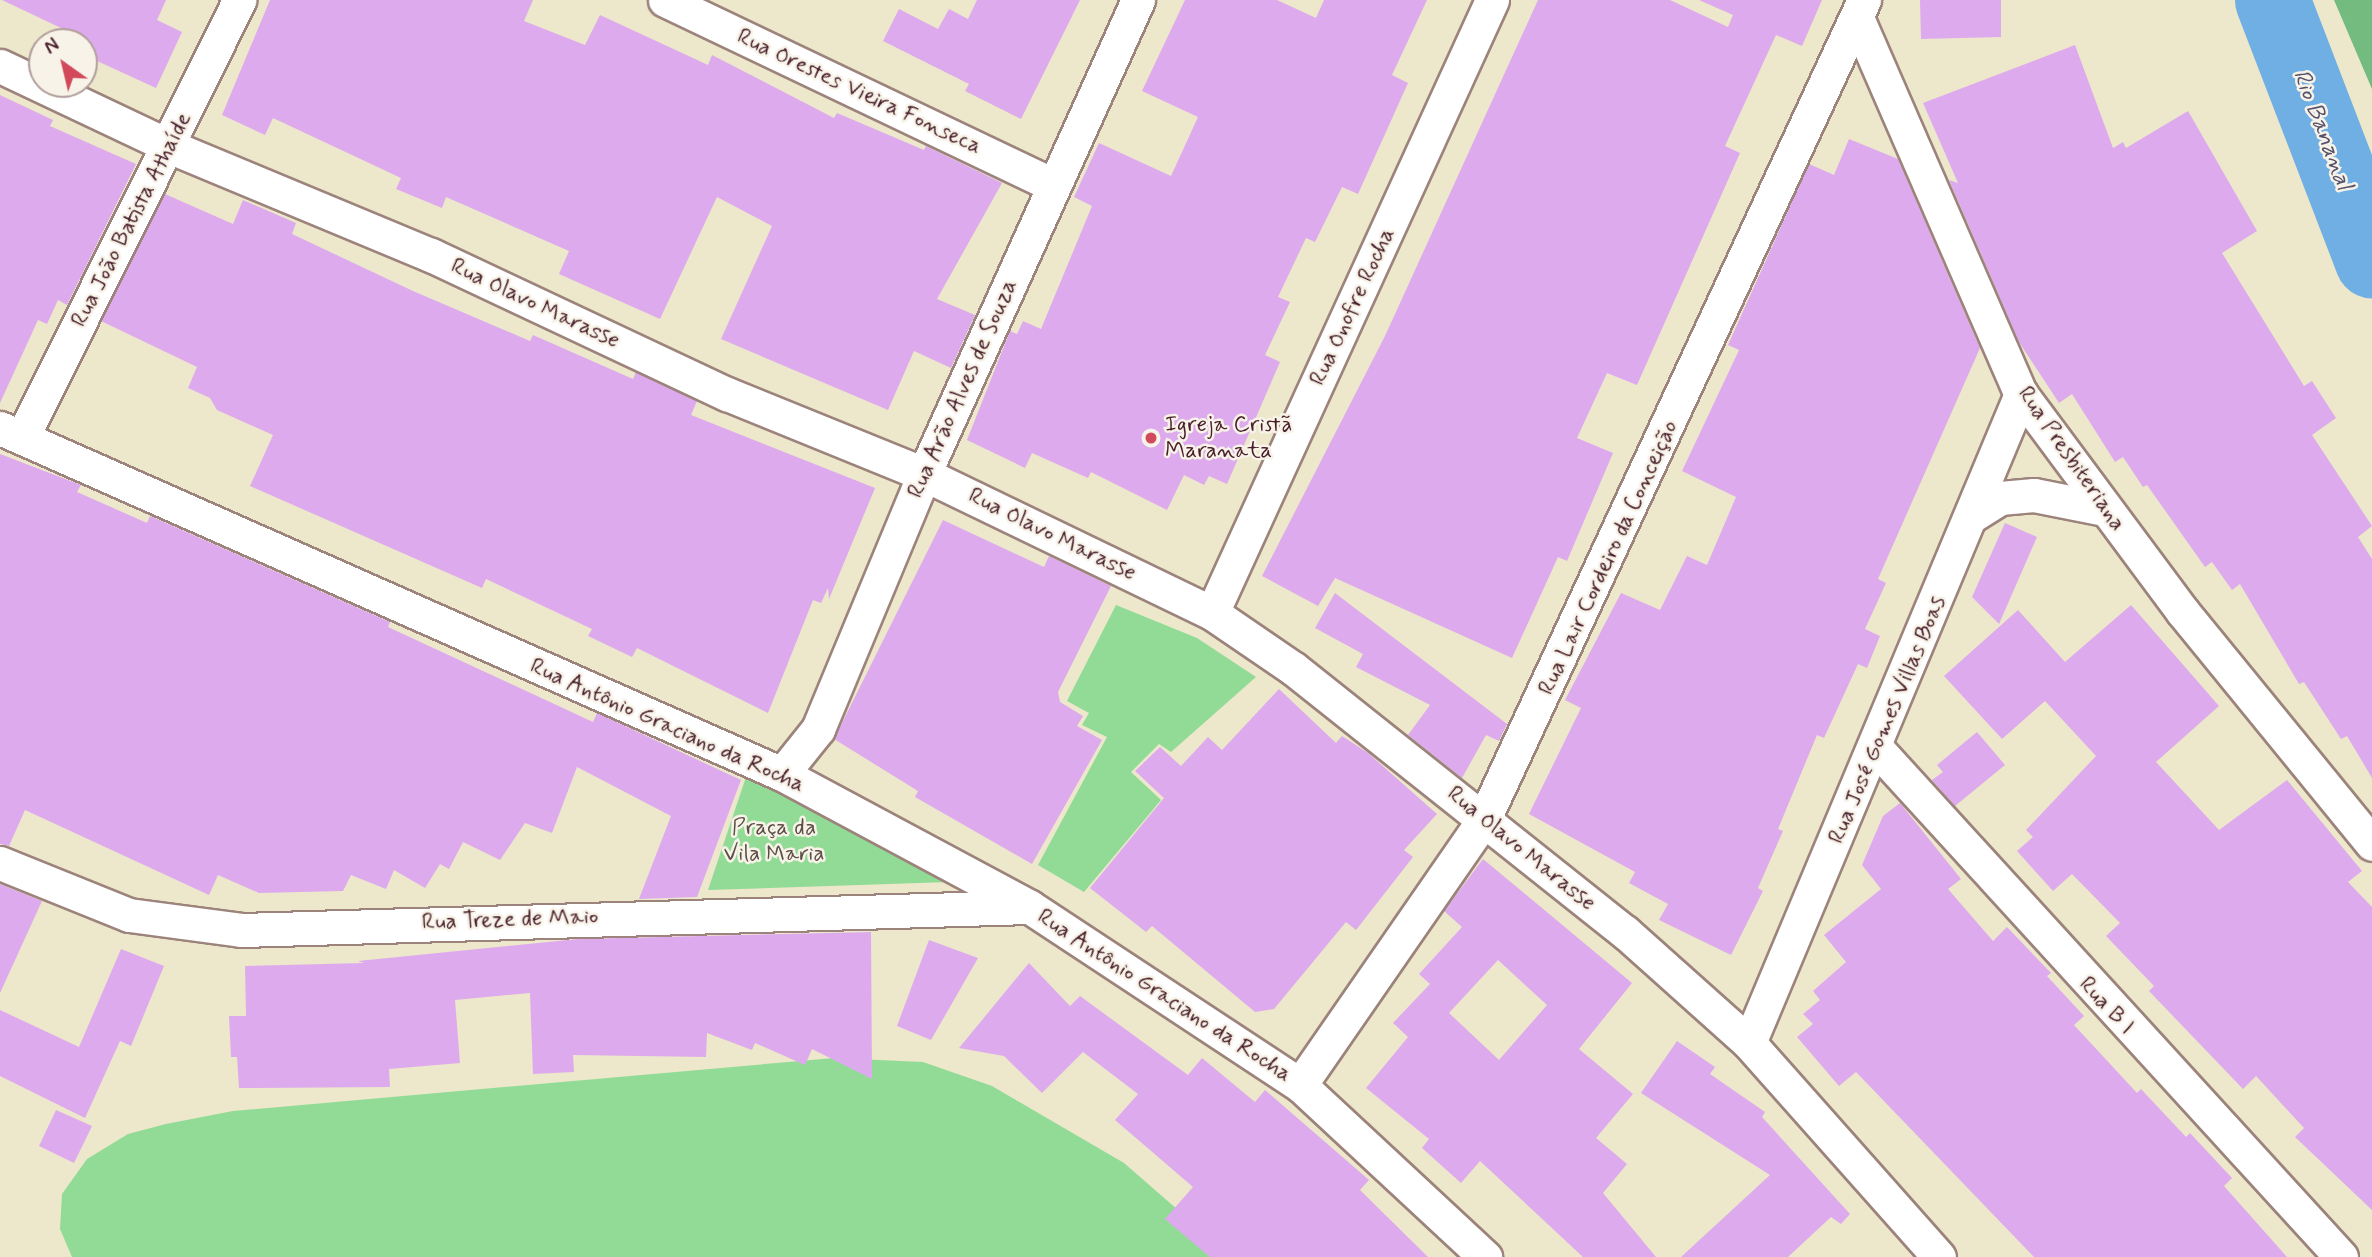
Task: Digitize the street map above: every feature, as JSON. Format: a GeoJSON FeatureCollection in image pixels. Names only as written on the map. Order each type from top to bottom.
{"type":"FeatureCollection","features":[{"type":"Feature","properties":{"kind":"street","name":"Rua João Batista Athaíde"},"geometry":{"type":"LineString","coordinates":[[11,433],[172,147],[239,0]]}},
{"type":"Feature","properties":{"kind":"street","name":"Rua Orestes Vieira Fonseca"},"geometry":{"type":"LineString","coordinates":[[664,0],[1053,185]]}},
{"type":"Feature","properties":{"kind":"street","name":"Rua Arão Alves de Souza"},"geometry":{"type":"LineString","coordinates":[[782,774],[818,729],[924,474],[1138,0]]}},
{"type":"Feature","properties":{"kind":"street","name":"Rua Onofre Rocha"},"geometry":{"type":"LineString","coordinates":[[1212,613],[1492,0]]}},
{"type":"Feature","properties":{"kind":"street","name":"Rua Presbiteriana"},"geometry":{"type":"LineString","coordinates":[[1861,10],[2021,394],[2105,509],[2372,844]]}},
{"type":"Feature","properties":{"kind":"street","name":"Rua Lair Cordeiro da Conceição"},"geometry":{"type":"LineString","coordinates":[[1300,1086],[1484,819],[1861,10]]}},
{"type":"Feature","properties":{"kind":"street","name":"Rua Olavo Marasse"},"geometry":{"type":"LineString","coordinates":[[0,66],[172,147],[419,250],[727,394],[924,474],[1212,613],[1294,669],[1484,819],[1749,1043],[1939,1257]]}},
{"type":"Feature","properties":{"kind":"street","name":"Rua José Gomes Villas Boas"},"geometry":{"type":"LineString","coordinates":[[1749,1043],[1877,749],[2021,394]]}},
{"type":"Feature","properties":{"kind":"street","name":"Rua Antônio Graciano da Rocha"},"geometry":{"type":"LineString","coordinates":[[11,433],[782,774],[1030,907],[1300,1086],[1485,1257]]}},
{"type":"Feature","properties":{"kind":"street"},"geometry":{"type":"LineString","coordinates":[[1973,514],[2000,498],[2034,495],[2105,509]]}},
{"type":"Feature","properties":{"kind":"street","name":"Rua B I"},"geometry":{"type":"LineString","coordinates":[[1877,749],[2341,1257]]}},
{"type":"Feature","properties":{"kind":"street","name":"Rua Treze de Maio"},"geometry":{"type":"LineString","coordinates":[[0,863],[129,915],[241,930],[1030,907]]}},
{"type":"Feature","properties":{"kind":"green space"},"geometry":{"type":"Polygon","coordinates":[[[2334,0],[2372,0],[2372,89],[2334,0]]]}},
{"type":"Feature","properties":{"kind":"green space"},"geometry":{"type":"Polygon","coordinates":[[[1116,605],[1197,638],[1256,677],[1171,752],[1159,744],[1131,772],[1161,800],[1084,892],[1038,865],[1107,737],[1082,725],[1089,713],[1067,701],[1116,605]]]}},
{"type":"Feature","properties":{"kind":"green space","name":"Praça da Vila Maria"},"geometry":{"type":"Polygon","coordinates":[[[747,774],[949,882],[708,890],[747,774]]]}},
{"type":"Feature","properties":{"kind":"green space"},"geometry":{"type":"Polygon","coordinates":[[[834,1058],[923,1062],[992,1086],[1124,1163],[1232,1257],[72,1257],[60,1229],[62,1194],[87,1159],[128,1134],[166,1124],[233,1111],[834,1058]]]}},
{"type":"Feature","properties":{"kind":"building"},"geometry":{"type":"Polygon","coordinates":[[[2,0],[166,0],[157,20],[182,32],[156,88],[98,61],[98,28],[61,28],[2,0]]]}},
{"type":"Feature","properties":{"kind":"building"},"geometry":{"type":"Polygon","coordinates":[[[270,0],[533,0],[524,21],[585,45],[600,15],[708,65],[712,55],[834,118],[837,113],[924,150],[926,146],[1002,183],[937,299],[975,315],[951,368],[914,351],[888,410],[721,339],[772,226],[717,197],[660,319],[559,274],[569,251],[446,197],[442,208],[396,189],[401,178],[273,118],[265,135],[222,115],[270,0]]]}},
{"type":"Feature","properties":{"kind":"building"},"geometry":{"type":"Polygon","coordinates":[[[977,0],[1080,0],[1021,119],[965,91],[969,84],[883,41],[899,9],[938,29],[949,9],[968,19],[977,0]]]}},
{"type":"Feature","properties":{"kind":"building"},"geometry":{"type":"Polygon","coordinates":[[[1185,0],[1277,0],[1316,18],[1324,0],[1427,0],[1392,75],[1408,83],[1358,194],[1342,187],[1315,242],[1306,238],[1278,297],[1290,302],[1265,355],[1280,362],[1227,484],[1209,476],[1204,485],[1184,475],[1167,510],[1091,472],[1088,478],[1032,453],[1025,468],[967,440],[1010,331],[1017,334],[1023,321],[1041,329],[1092,206],[1074,197],[1099,143],[1171,176],[1198,117],[1142,91],[1185,0]]]}},
{"type":"Feature","properties":{"kind":"building"},"geometry":{"type":"Polygon","coordinates":[[[1538,0],[1670,0],[1728,27],[1733,15],[1699,0],[1822,0],[1802,46],[1776,35],[1725,146],[1740,153],[1637,385],[1607,373],[1577,438],[1613,453],[1567,561],[1558,557],[1512,658],[1335,578],[1318,606],[1262,576],[1385,336],[1538,0]]]}},
{"type":"Feature","properties":{"kind":"building"},"geometry":{"type":"Polygon","coordinates":[[[1920,0],[2001,0],[2001,37],[1921,39],[1920,0]]]}},
{"type":"Feature","properties":{"kind":"building"},"geometry":{"type":"Polygon","coordinates":[[[2075,45],[2113,148],[2123,142],[2126,148],[2188,111],[2257,231],[2222,253],[2304,386],[2312,381],[2336,418],[2312,435],[2372,526],[2358,537],[2372,559],[2372,778],[2347,736],[2341,739],[2304,682],[2299,684],[2240,584],[2232,590],[2212,562],[2205,567],[2147,485],[2143,487],[2123,457],[2115,462],[2072,394],[2059,403],[2019,342],[1949,180],[1958,183],[1923,103],[2075,45]]]}},
{"type":"Feature","properties":{"kind":"building"},"geometry":{"type":"Polygon","coordinates":[[[0,95],[53,120],[50,126],[136,164],[67,305],[58,300],[47,324],[38,320],[0,403],[0,95]]]}},
{"type":"Feature","properties":{"kind":"building"},"geometry":{"type":"Polygon","coordinates":[[[1849,139],[1898,159],[1980,348],[1878,579],[1886,583],[1865,629],[1880,636],[1867,668],[1858,664],[1824,738],[1817,735],[1778,829],[1783,831],[1758,888],[1763,891],[1731,955],[1659,920],[1668,904],[1629,883],[1635,872],[1529,814],[1581,708],[1565,700],[1621,593],[1660,610],[1687,556],[1707,565],[1736,497],[1682,471],[1739,350],[1728,345],[1809,164],[1834,175],[1849,139]]]}},
{"type":"Feature","properties":{"kind":"building"},"geometry":{"type":"Polygon","coordinates":[[[165,194],[233,224],[243,200],[296,223],[292,234],[413,291],[530,341],[533,335],[633,379],[636,372],[697,401],[691,415],[875,488],[829,599],[828,588],[821,603],[813,600],[768,713],[637,648],[632,657],[588,636],[592,629],[486,579],[482,588],[250,486],[273,435],[217,410],[210,398],[188,388],[197,367],[101,321],[165,194]]]}},
{"type":"Feature","properties":{"kind":"building"},"geometry":{"type":"Polygon","coordinates":[[[0,454],[81,485],[77,492],[147,523],[150,516],[390,622],[388,627],[593,722],[597,713],[741,780],[697,897],[639,899],[671,816],[577,767],[552,833],[525,823],[500,860],[463,842],[449,869],[440,864],[425,888],[394,870],[386,889],[351,875],[343,891],[259,893],[218,875],[209,895],[25,810],[9,846],[0,844],[0,454]]]}},
{"type":"Feature","properties":{"kind":"building"},"geometry":{"type":"Polygon","coordinates":[[[943,520],[1044,567],[1049,556],[1111,586],[1058,692],[1060,702],[1083,716],[1077,726],[1102,740],[1032,864],[915,797],[918,791],[834,739],[943,520]]]}},
{"type":"Feature","properties":{"kind":"building"},"geometry":{"type":"Polygon","coordinates":[[[2005,523],[2037,537],[1999,624],[1972,597],[2005,523]]]}},
{"type":"Feature","properties":{"kind":"building"},"geometry":{"type":"Polygon","coordinates":[[[1335,593],[1507,724],[1499,741],[1486,735],[1462,778],[1408,735],[1430,705],[1356,667],[1363,654],[1315,628],[1335,593]]]}},
{"type":"Feature","properties":{"kind":"building"},"geometry":{"type":"Polygon","coordinates":[[[2131,605],[2219,706],[2156,762],[2219,830],[2287,780],[2362,871],[2348,882],[2372,907],[2372,1210],[2295,1137],[2304,1128],[2256,1076],[2243,1089],[2149,991],[2154,986],[2106,936],[2120,923],[2072,874],[2053,891],[2017,851],[2033,837],[2026,830],[2096,756],[2045,701],[2002,739],[1944,676],[2018,610],[2065,662],[2131,605]]]}},
{"type":"Feature","properties":{"kind":"building"},"geometry":{"type":"Polygon","coordinates":[[[1279,689],[1336,743],[1342,736],[1368,753],[1437,814],[1404,850],[1413,857],[1356,930],[1346,922],[1274,1009],[1255,1012],[1152,926],[1146,932],[1090,888],[1164,798],[1135,771],[1160,747],[1181,766],[1208,737],[1222,750],[1279,689]]]}},
{"type":"Feature","properties":{"kind":"building"},"geometry":{"type":"Polygon","coordinates":[[[1977,732],[2005,765],[1955,806],[1932,780],[1943,772],[1937,765],[1977,732]]]}},
{"type":"Feature","properties":{"kind":"building"},"geometry":{"type":"Polygon","coordinates":[[[1900,803],[1961,879],[1948,889],[1993,941],[2007,927],[2051,973],[2047,976],[2084,1016],[2074,1025],[2137,1093],[2141,1089],[2186,1137],[2190,1133],[2232,1178],[2224,1186],[2287,1257],[2034,1257],[1856,1072],[1839,1086],[1797,1037],[1813,1024],[1803,1014],[1820,1000],[1813,991],[1846,962],[1824,935],[1881,889],[1862,865],[1883,816],[1900,803]]]}},
{"type":"Feature","properties":{"kind":"building"},"geometry":{"type":"Polygon","coordinates":[[[1483,859],[1632,983],[1579,1049],[1633,1094],[1596,1138],[1627,1164],[1603,1193],[1656,1257],[1583,1257],[1480,1161],[1461,1183],[1422,1148],[1429,1139],[1366,1088],[1408,1037],[1393,1023],[1430,984],[1419,974],[1462,927],[1444,911],[1483,859]],[[1498,960],[1449,1013],[1499,1060],[1547,1005],[1498,960]]]}},
{"type":"Feature","properties":{"kind":"building"},"geometry":{"type":"Polygon","coordinates":[[[0,884],[42,901],[0,993],[0,884]]]}},
{"type":"Feature","properties":{"kind":"building"},"geometry":{"type":"Polygon","coordinates":[[[871,932],[872,1079],[812,1049],[805,1065],[755,1043],[752,1050],[707,1033],[706,1057],[573,1055],[574,1072],[533,1074],[530,993],[455,1000],[460,1063],[389,1069],[390,1087],[239,1088],[237,1057],[231,1057],[229,1016],[246,1016],[245,966],[364,963],[358,961],[578,939],[871,932]]]}},
{"type":"Feature","properties":{"kind":"building"},"geometry":{"type":"Polygon","coordinates":[[[929,940],[978,958],[931,1040],[897,1026],[929,940]]]}},
{"type":"Feature","properties":{"kind":"building"},"geometry":{"type":"Polygon","coordinates":[[[121,949],[164,966],[131,1046],[120,1041],[85,1118],[0,1076],[0,1010],[79,1047],[121,949]]]}},
{"type":"Feature","properties":{"kind":"building"},"geometry":{"type":"Polygon","coordinates":[[[1029,963],[1070,1006],[1080,996],[1188,1075],[1202,1058],[1255,1102],[1265,1090],[1369,1180],[1360,1190],[1428,1257],[1210,1257],[1165,1219],[1193,1187],[1115,1120],[1138,1094],[1083,1052],[1042,1093],[1004,1056],[959,1048],[1029,963]]]}},
{"type":"Feature","properties":{"kind":"building"},"geometry":{"type":"Polygon","coordinates":[[[1677,1041],[1715,1067],[1710,1074],[1765,1112],[1762,1117],[1850,1214],[1841,1224],[1831,1217],[1788,1257],[1681,1257],[1770,1175],[1641,1093],[1677,1041]]]}},
{"type":"Feature","properties":{"kind":"building"},"geometry":{"type":"Polygon","coordinates":[[[56,1110],[92,1126],[74,1163],[39,1146],[56,1110]]]}},
{"type":"Feature","properties":{"kind":"waterway","name":"Rio Bananal"},"geometry":{"type":"LineString","coordinates":[[2272,0],[2372,260]]}},
{"type":"Feature","properties":{"kind":"place","name":"Igreja Cristã Maranata"},"geometry":{"type":"Point","coordinates":[1151,438]}}]}
